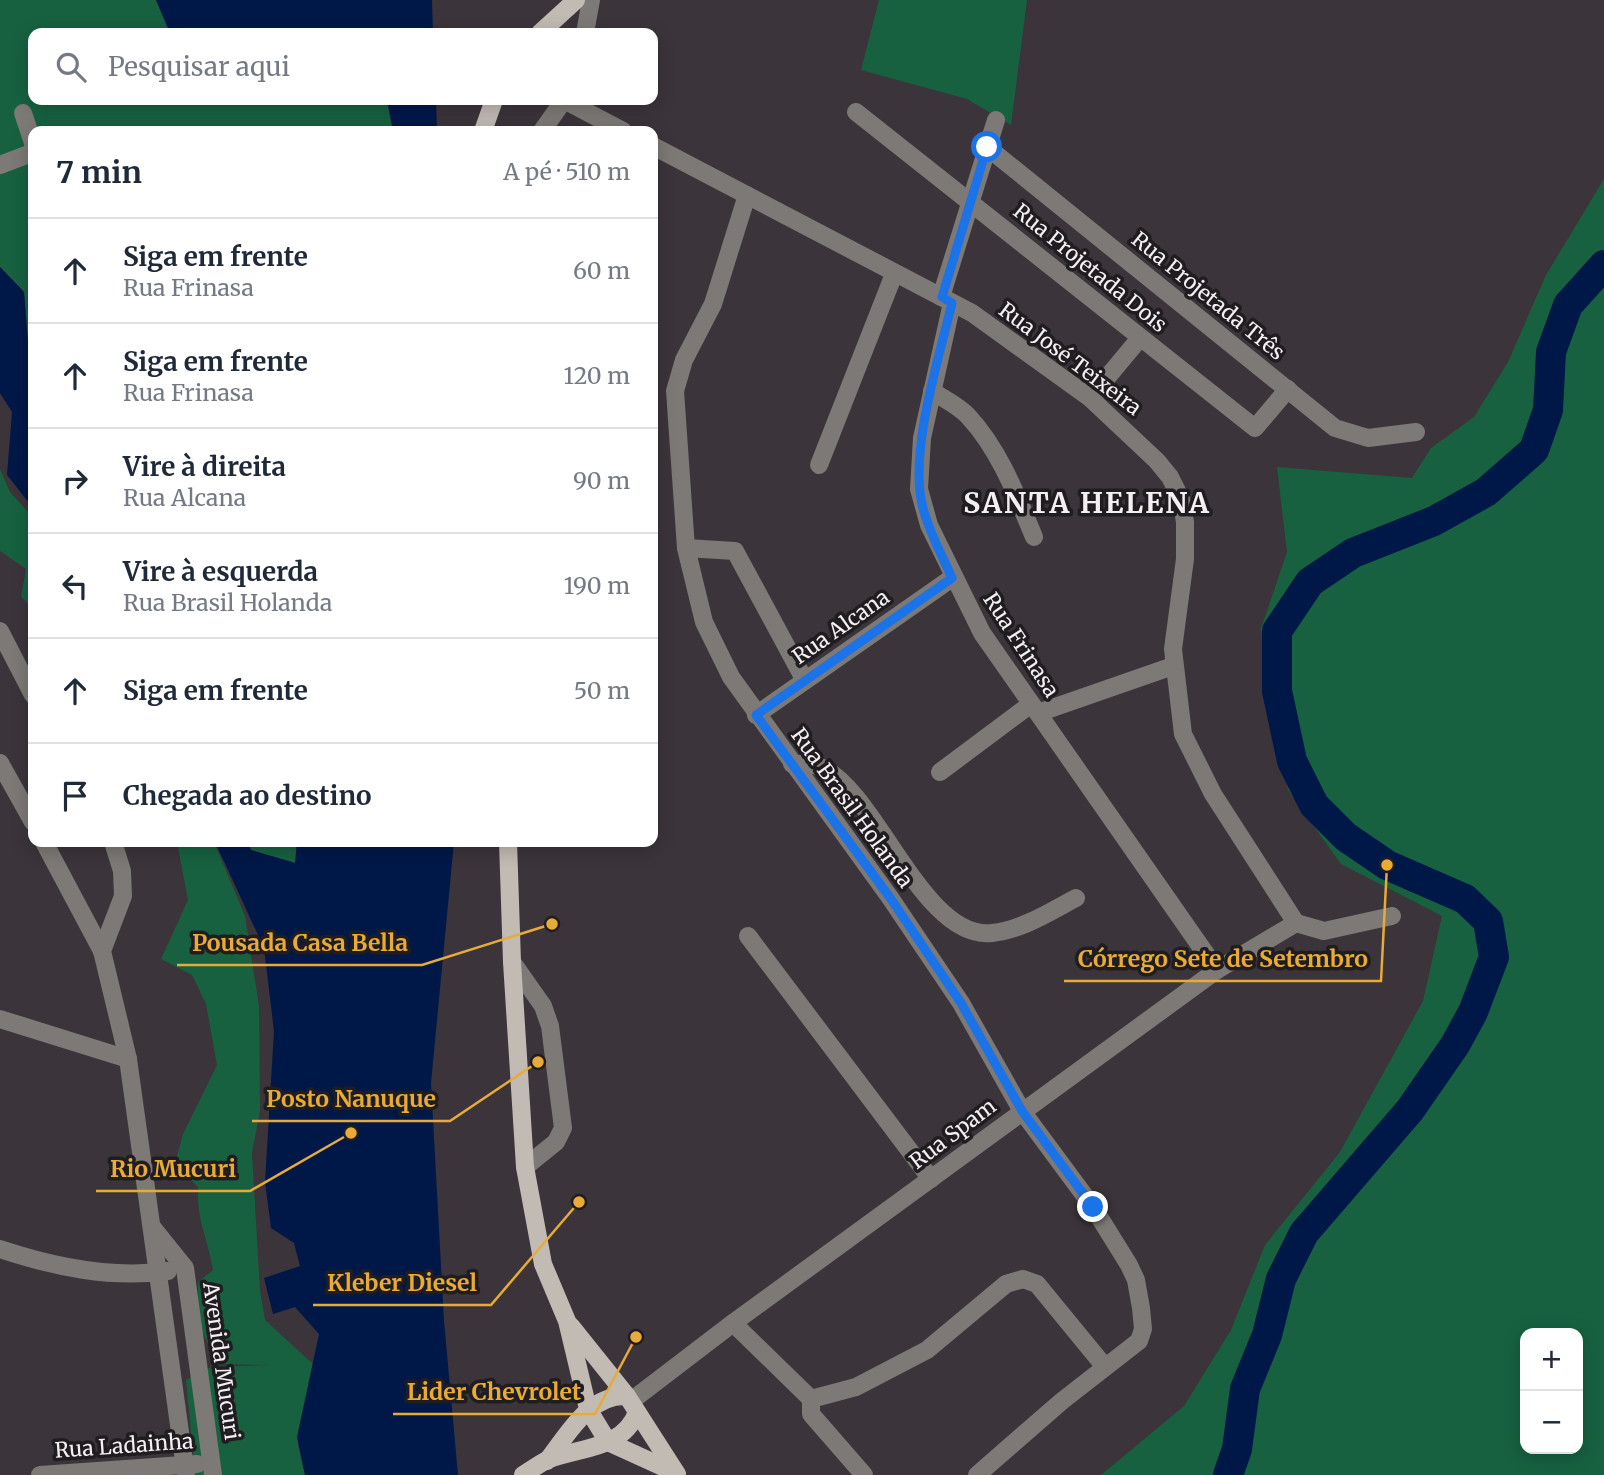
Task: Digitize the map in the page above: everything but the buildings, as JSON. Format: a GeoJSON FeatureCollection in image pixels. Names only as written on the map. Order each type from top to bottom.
{"type":"FeatureCollection","features":[{"type":"Feature","properties":{"kind":"main road"},"geometry":{"type":"LineString","coordinates":[[545,28],[576,0]]}},
{"type":"Feature","properties":{"kind":"main road"},"geometry":{"type":"LineString","coordinates":[[485,126],[492,105]]}},
{"type":"Feature","properties":{"kind":"main road"},"geometry":{"type":"LineString","coordinates":[[508,847],[512,962],[525,1167],[543,1265],[566,1321],[589,1409],[603,1436],[677,1474]]}},
{"type":"Feature","properties":{"kind":"main road"},"geometry":{"type":"LineString","coordinates":[[566,1321],[632,1403],[677,1474]]}},
{"type":"Feature","properties":{"kind":"main road"},"geometry":{"type":"LineString","coordinates":[[547,1461],[589,1409],[610,1396],[632,1403]]}},
{"type":"Feature","properties":{"kind":"main road"},"geometry":{"type":"LineString","coordinates":[[523,1475],[603,1436],[623,1434],[632,1403]]}},
{"type":"Feature","properties":{"kind":"street"},"geometry":{"type":"LineString","coordinates":[[587,28],[591,0]]}},
{"type":"Feature","properties":{"kind":"street"},"geometry":{"type":"LineString","coordinates":[[546,126],[560,105]]}},
{"type":"Feature","properties":{"kind":"street"},"geometry":{"type":"LineString","coordinates":[[574,105],[614,126]]}},
{"type":"Feature","properties":{"kind":"street","name":"Rua Projetada Dois"},"geometry":{"type":"LineString","coordinates":[[856,112],[972,201],[1255,429],[1288,389]]}},
{"type":"Feature","properties":{"kind":"street"},"geometry":{"type":"LineString","coordinates":[[23,113],[28,128]]}},
{"type":"Feature","properties":{"kind":"street","name":"Rua Frinasa"},"geometry":{"type":"LineString","coordinates":[[996,120],[947,300],[922,438],[919,489],[929,526],[952,578],[982,633],[1217,970]]}},
{"type":"Feature","properties":{"kind":"street","name":"Rua Projetada Três"},"geometry":{"type":"LineString","coordinates":[[987,147],[1335,428],[1352,436],[1368,438],[1416,432]]}},
{"type":"Feature","properties":{"kind":"street","name":"Rua José Teixeira"},"geometry":{"type":"LineString","coordinates":[[658,149],[947,300],[1008,337],[1090,398],[1157,461],[1170,477],[1181,499],[1185,522],[1185,559],[1175,627],[1173,666],[1183,734],[1191,754],[1228,819],[1296,923]]}},
{"type":"Feature","properties":{"kind":"street"},"geometry":{"type":"LineString","coordinates":[[0,165],[28,154]]}},
{"type":"Feature","properties":{"kind":"street","name":"Rua Brasil Holanda"},"geometry":{"type":"LineString","coordinates":[[747,195],[713,304],[684,360],[675,391],[685,548],[695,595],[715,649],[756,715],[891,899],[961,1003],[1022,1111],[1093,1207],[1136,1280],[1143,1329],[1139,1341],[1105,1367]]}},
{"type":"Feature","properties":{"kind":"street"},"geometry":{"type":"LineString","coordinates":[[819,465],[894,274]]}},
{"type":"Feature","properties":{"kind":"street"},"geometry":{"type":"LineString","coordinates":[[1090,398],[1140,338]]}},
{"type":"Feature","properties":{"kind":"street"},"geometry":{"type":"LineString","coordinates":[[932,391],[968,415],[980,432],[1006,475],[1034,537]]}},
{"type":"Feature","properties":{"kind":"street"},"geometry":{"type":"LineString","coordinates":[[685,548],[735,551],[804,679]]}},
{"type":"Feature","properties":{"kind":"street","name":"Rua Alcana"},"geometry":{"type":"LineString","coordinates":[[756,715],[952,578]]}},
{"type":"Feature","properties":{"kind":"street"},"geometry":{"type":"LineString","coordinates":[[0,631],[28,685]]}},
{"type":"Feature","properties":{"kind":"street"},"geometry":{"type":"LineString","coordinates":[[940,772],[1035,709],[1173,666]]}},
{"type":"Feature","properties":{"kind":"street"},"geometry":{"type":"LineString","coordinates":[[0,763],[8,790],[28,812]]}},
{"type":"Feature","properties":{"kind":"street"},"geometry":{"type":"LineString","coordinates":[[792,764],[810,763],[836,777],[924,891],[960,925],[991,934],[1039,918],[1076,898]]}},
{"type":"Feature","properties":{"kind":"street"},"geometry":{"type":"LineString","coordinates":[[47,847],[102,951],[128,1059],[186,1470]]}},
{"type":"Feature","properties":{"kind":"street"},"geometry":{"type":"LineString","coordinates":[[102,951],[123,896],[122,871],[115,847]]}},
{"type":"Feature","properties":{"kind":"street"},"geometry":{"type":"LineString","coordinates":[[1296,923],[1324,931],[1392,916]]}},
{"type":"Feature","properties":{"kind":"street","name":"Rua Spam"},"geometry":{"type":"LineString","coordinates":[[632,1403],[733,1323],[1217,970],[1296,923]]}},
{"type":"Feature","properties":{"kind":"street"},"geometry":{"type":"LineString","coordinates":[[748,936],[931,1179]]}},
{"type":"Feature","properties":{"kind":"street"},"geometry":{"type":"LineString","coordinates":[[512,962],[543,1006],[550,1026],[563,1128],[556,1142],[525,1167]]}},
{"type":"Feature","properties":{"kind":"street"},"geometry":{"type":"LineString","coordinates":[[0,1019],[128,1059]]}},
{"type":"Feature","properties":{"kind":"street","name":"Avenida Mucuri"},"geometry":{"type":"LineString","coordinates":[[150,1224],[185,1268],[212,1469]]}},
{"type":"Feature","properties":{"kind":"street"},"geometry":{"type":"LineString","coordinates":[[0,1249],[71,1269],[159,1272],[185,1268]]}},
{"type":"Feature","properties":{"kind":"street"},"geometry":{"type":"LineString","coordinates":[[811,1399],[856,1387],[927,1350],[960,1326],[995,1292],[1023,1279],[1037,1284],[1105,1367],[976,1475]]}},
{"type":"Feature","properties":{"kind":"street"},"geometry":{"type":"LineString","coordinates":[[733,1323],[811,1399],[811,1414],[863,1475]]}},
{"type":"Feature","properties":{"kind":"street","name":"Rua Ladainha"},"geometry":{"type":"LineString","coordinates":[[40,1475],[212,1469]]}},
{"type":"Feature","properties":{"kind":"green space"},"geometry":{"type":"Polygon","coordinates":[[[0,0],[156,0],[168,28],[28,28],[28,105],[388,105],[392,126],[28,126],[28,342],[24,292],[0,267],[0,0]]]}},
{"type":"Feature","properties":{"kind":"green space"},"geometry":{"type":"Polygon","coordinates":[[[879,0],[1027,0],[1011,125],[967,99],[861,70],[879,0]]]}},
{"type":"Feature","properties":{"kind":"green space"},"geometry":{"type":"Polygon","coordinates":[[[1604,179],[1604,1475],[1101,1475],[1184,1406],[1231,1330],[1265,1245],[1340,1152],[1423,1001],[1442,916],[1341,864],[1288,790],[1269,706],[1261,629],[1287,552],[1277,467],[1412,478],[1431,448],[1474,417],[1508,362],[1546,275],[1604,179]]]}},
{"type":"Feature","properties":{"kind":"green space"},"geometry":{"type":"Polygon","coordinates":[[[0,469],[10,492],[28,512],[28,603],[21,597],[26,569],[0,551],[0,469]]]}},
{"type":"Feature","properties":{"kind":"green space"},"geometry":{"type":"Polygon","coordinates":[[[178,847],[216,847],[245,916],[259,1006],[260,1111],[252,1153],[260,1291],[265,1320],[313,1364],[298,1445],[305,1475],[195,1475],[186,1380],[211,1367],[270,1365],[216,1364],[200,1321],[198,1282],[213,1270],[201,1219],[198,1187],[175,1163],[183,1134],[217,1065],[206,1004],[192,975],[161,959],[188,900],[178,847]]]}},
{"type":"Feature","properties":{"kind":"green space"},"geometry":{"type":"Polygon","coordinates":[[[250,847],[297,847],[296,863],[251,850],[250,847]]]}},
{"type":"Feature","properties":{"kind":"water"},"geometry":{"type":"Polygon","coordinates":[[[156,0],[432,0],[433,28],[168,28],[156,0]]]}},
{"type":"Feature","properties":{"kind":"water"},"geometry":{"type":"Polygon","coordinates":[[[388,105],[436,105],[437,126],[392,126],[388,105]]]}},
{"type":"Feature","properties":{"kind":"water"},"geometry":{"type":"Polygon","coordinates":[[[0,267],[24,292],[28,342],[28,502],[7,475],[12,412],[0,393],[0,267]]]}},
{"type":"Feature","properties":{"kind":"water"},"geometry":{"type":"Polygon","coordinates":[[[217,847],[250,847],[251,850],[295,863],[297,847],[454,847],[431,1083],[444,1321],[458,1475],[305,1475],[297,1437],[319,1334],[295,1307],[273,1314],[264,1278],[300,1266],[294,1243],[271,1228],[265,1182],[274,1031],[264,948],[217,847]]]}},
{"type":"Feature","properties":{"kind":"waterway"},"geometry":{"type":"LineString","coordinates":[[1228,1475],[1237,1449],[1245,1389],[1267,1335],[1281,1279],[1304,1233],[1410,1110],[1455,1045],[1473,1012],[1494,957],[1488,921],[1465,899],[1387,865],[1346,837],[1314,805],[1292,761],[1277,691],[1277,631],[1310,582],[1353,553],[1434,521],[1486,492],[1534,450],[1548,410],[1551,352],[1568,305],[1604,265]]}},
{"type":"Feature","properties":{"kind":"place","name":"Córrego Sete de Setembro"},"geometry":{"type":"Point","coordinates":[1387,865]}},
{"type":"Feature","properties":{"kind":"place","name":"Pousada Casa Bella"},"geometry":{"type":"Point","coordinates":[552,924]}},
{"type":"Feature","properties":{"kind":"place","name":"Posto Nanuque"},"geometry":{"type":"Point","coordinates":[538,1062]}},
{"type":"Feature","properties":{"kind":"place","name":"Rio Mucuri"},"geometry":{"type":"Point","coordinates":[351,1133]}},
{"type":"Feature","properties":{"kind":"place","name":"Kleber Diesel"},"geometry":{"type":"Point","coordinates":[579,1202]}},
{"type":"Feature","properties":{"kind":"place","name":"Lider Chevrolet"},"geometry":{"type":"Point","coordinates":[636,1337]}},
{"type":"Feature","properties":{"kind":"district","name":"SANTA HELENA"},"geometry":{"type":"Point","coordinates":[1087,503]}},
{"type":"Feature","properties":{"kind":"route"},"geometry":{"type":"LineString","coordinates":[[987,147],[942,297],[952,303],[922,438],[919,469],[923,509],[952,578],[756,715],[891,899],[961,1003],[1022,1111],[1093,1207]]}}]}
